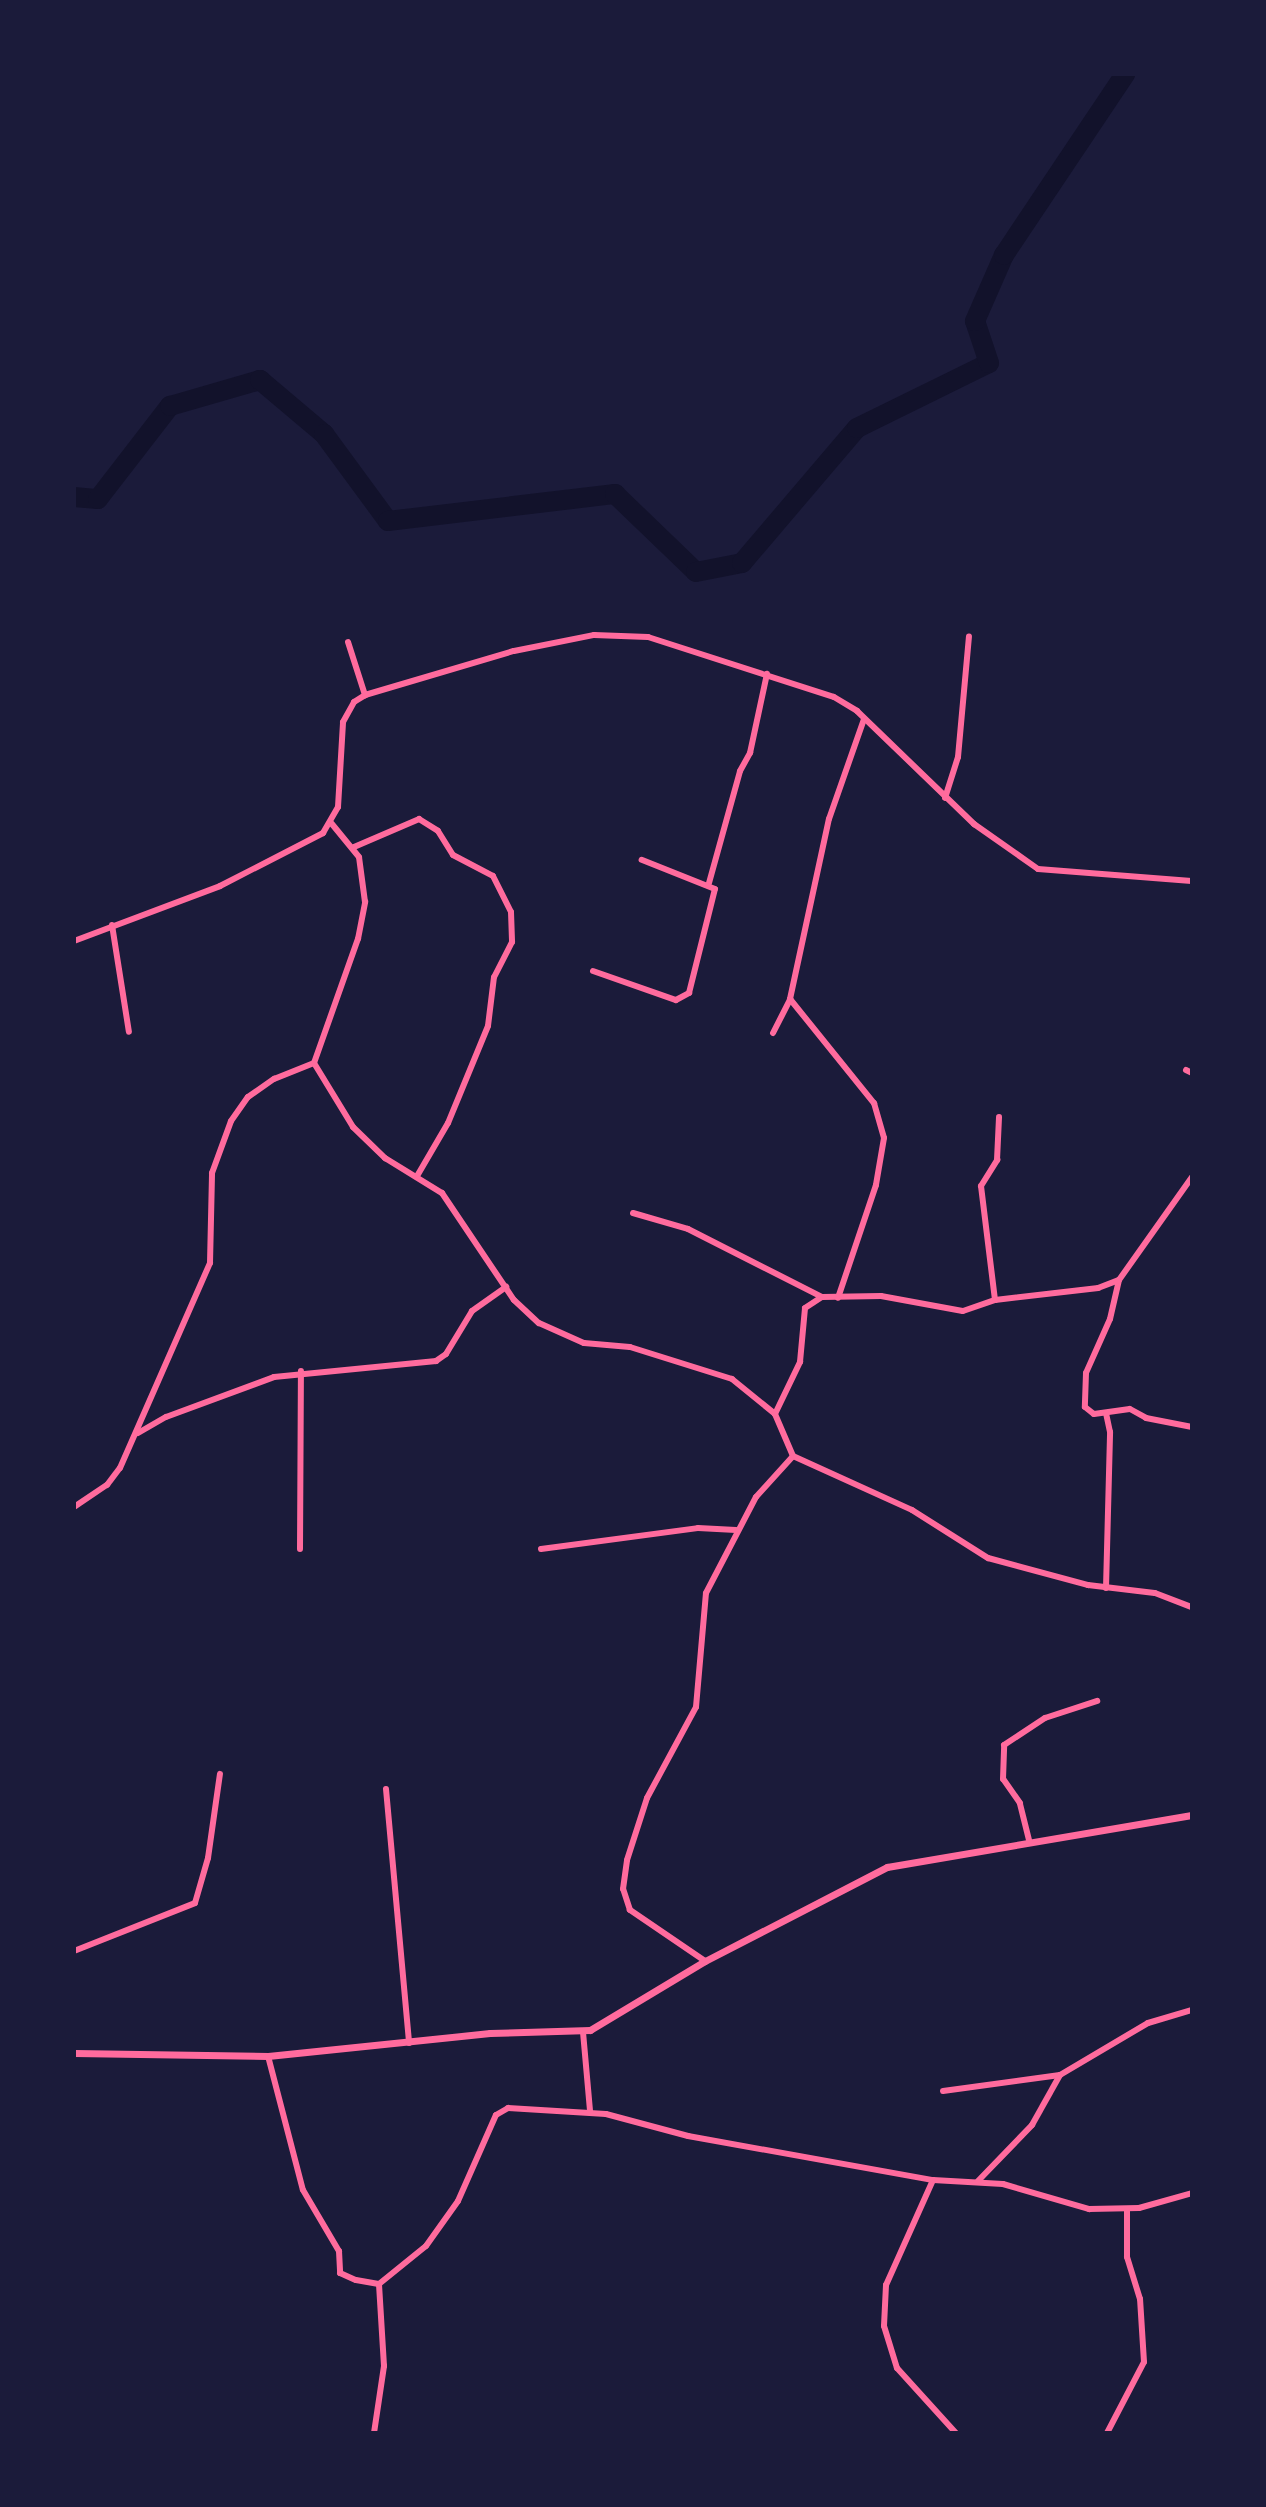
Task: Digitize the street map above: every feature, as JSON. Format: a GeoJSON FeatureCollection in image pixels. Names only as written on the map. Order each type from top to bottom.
{"type":"FeatureCollection","features":[{"type":"Feature","properties":{"kind":"street"},"geometry":{"type":"LineString","coordinates":[[74,941],[220,886],[310,842],[332,824],[340,796],[343,722],[365,695],[514,651],[594,635],[648,637],[834,697],[864,719],[945,798],[1038,869],[1192,881]]}},
{"type":"Feature","properties":{"kind":"street"},"geometry":{"type":"LineString","coordinates":[[945,798],[958,757],[969,636]]}},
{"type":"Feature","properties":{"kind":"street"},"geometry":{"type":"LineString","coordinates":[[348,642],[365,695]]}},
{"type":"Feature","properties":{"kind":"street"},"geometry":{"type":"LineString","coordinates":[[709,883],[740,771],[750,753],[767,674]]}},
{"type":"Feature","properties":{"kind":"street"},"geometry":{"type":"LineString","coordinates":[[773,1033],[790,999],[829,819],[864,719]]}},
{"type":"Feature","properties":{"kind":"street"},"geometry":{"type":"LineString","coordinates":[[354,847],[419,819],[438,831],[453,855],[493,876],[511,912],[512,942],[494,977],[488,1026],[448,1123],[417,1176]]}},
{"type":"Feature","properties":{"kind":"street"},"geometry":{"type":"LineString","coordinates":[[74,1507],[107,1485],[138,1433],[210,1263],[217,1151],[248,1097],[274,1079],[314,1063],[364,916],[364,872],[354,847],[332,824]]}},
{"type":"Feature","properties":{"kind":"street"},"geometry":{"type":"LineString","coordinates":[[593,971],[684,999],[716,894],[709,883],[642,860]]}},
{"type":"Feature","properties":{"kind":"street"},"geometry":{"type":"LineString","coordinates":[[112,925],[129,1032]]}},
{"type":"Feature","properties":{"kind":"street"},"geometry":{"type":"LineString","coordinates":[[790,999],[874,1103],[884,1138],[876,1185],[838,1298]]}},
{"type":"Feature","properties":{"kind":"street"},"geometry":{"type":"LineString","coordinates":[[314,1063],[353,1127],[385,1158],[417,1176],[452,1203],[525,1312],[554,1332],[719,1372],[747,1387],[775,1414],[793,1456],[912,1510],[988,1558],[1106,1588],[1155,1593],[1192,1607]]}},
{"type":"Feature","properties":{"kind":"street"},"geometry":{"type":"LineString","coordinates":[[995,1300],[981,1186],[997,1160],[999,1117]]}},
{"type":"Feature","properties":{"kind":"street"},"geometry":{"type":"LineString","coordinates":[[1192,1177],[1119,1280],[1082,1399],[1094,1414],[1130,1409],[1146,1418],[1192,1427]]}},
{"type":"Feature","properties":{"kind":"street"},"geometry":{"type":"LineString","coordinates":[[633,1213],[688,1229],[822,1297],[881,1296],[963,1311],[995,1300],[1073,1293],[1119,1280]]}},
{"type":"Feature","properties":{"kind":"street"},"geometry":{"type":"LineString","coordinates":[[138,1433],[244,1385],[301,1371],[436,1361],[446,1354],[472,1311],[506,1287]]}},
{"type":"Feature","properties":{"kind":"street"},"geometry":{"type":"LineString","coordinates":[[775,1414],[800,1362],[805,1308],[822,1297]]}},
{"type":"Feature","properties":{"kind":"street"},"geometry":{"type":"LineString","coordinates":[[300,1549],[301,1371]]}},
{"type":"Feature","properties":{"kind":"street"},"geometry":{"type":"LineString","coordinates":[[1106,1413],[1110,1432],[1106,1588]]}},
{"type":"Feature","properties":{"kind":"street"},"geometry":{"type":"LineString","coordinates":[[705,1961],[639,1921],[624,1901],[623,1889],[632,1836],[696,1707],[706,1593],[736,1530],[774,1473],[793,1456]]}},
{"type":"Feature","properties":{"kind":"street"},"geometry":{"type":"LineString","coordinates":[[541,1549],[698,1528],[736,1530]]}},
{"type":"Feature","properties":{"kind":"street"},"geometry":{"type":"LineString","coordinates":[[1029,1840],[1020,1803],[1003,1779],[1004,1745],[1045,1718],[1097,1701]]}},
{"type":"Feature","properties":{"kind":"street"},"geometry":{"type":"LineString","coordinates":[[74,1951],[195,1903],[204,1881],[220,1774]]}},
{"type":"Feature","properties":{"kind":"street"},"geometry":{"type":"LineString","coordinates":[[386,1789],[409,2043]]}},
{"type":"Feature","properties":{"kind":"street"},"geometry":{"type":"LineString","coordinates":[[74,2053],[268,2056],[490,2033],[583,2032],[705,1961],[861,1877],[1029,1840],[1094,1836],[1192,1815]]}},
{"type":"Feature","properties":{"kind":"street"},"geometry":{"type":"LineString","coordinates":[[943,2091],[1060,2075],[1148,2023],[1192,2010]]}},
{"type":"Feature","properties":{"kind":"street"},"geometry":{"type":"LineString","coordinates":[[583,2032],[590,2111]]}},
{"type":"Feature","properties":{"kind":"street"},"geometry":{"type":"LineString","coordinates":[[268,2056],[303,2190],[339,2251],[340,2273],[379,2284]]}},
{"type":"Feature","properties":{"kind":"street"},"geometry":{"type":"LineString","coordinates":[[978,2181],[1032,2125],[1060,2075]]}},
{"type":"Feature","properties":{"kind":"street"},"geometry":{"type":"LineString","coordinates":[[379,2284],[426,2246],[448,2218],[501,2110],[590,2111],[688,2136],[933,2180],[978,2181],[1089,2209],[1127,2210],[1192,2193]]}},
{"type":"Feature","properties":{"kind":"street"},"geometry":{"type":"LineString","coordinates":[[933,2180],[886,2285],[884,2326],[897,2368],[956,2433]]}},
{"type":"Feature","properties":{"kind":"street"},"geometry":{"type":"LineString","coordinates":[[1107,2433],[1144,2362],[1140,2299],[1127,2257],[1127,2210]]}},
{"type":"Feature","properties":{"kind":"street"},"geometry":{"type":"LineString","coordinates":[[374,2433],[384,2366],[379,2284]]}},
{"type":"Feature","properties":{"kind":"waterway"},"geometry":{"type":"LineString","coordinates":[[74,497],[98,499],[170,406],[260,380],[324,434],[388,521],[615,494],[696,572],[742,563],[857,428],[989,363],[975,321],[1004,255],[1125,74]]}}]}
